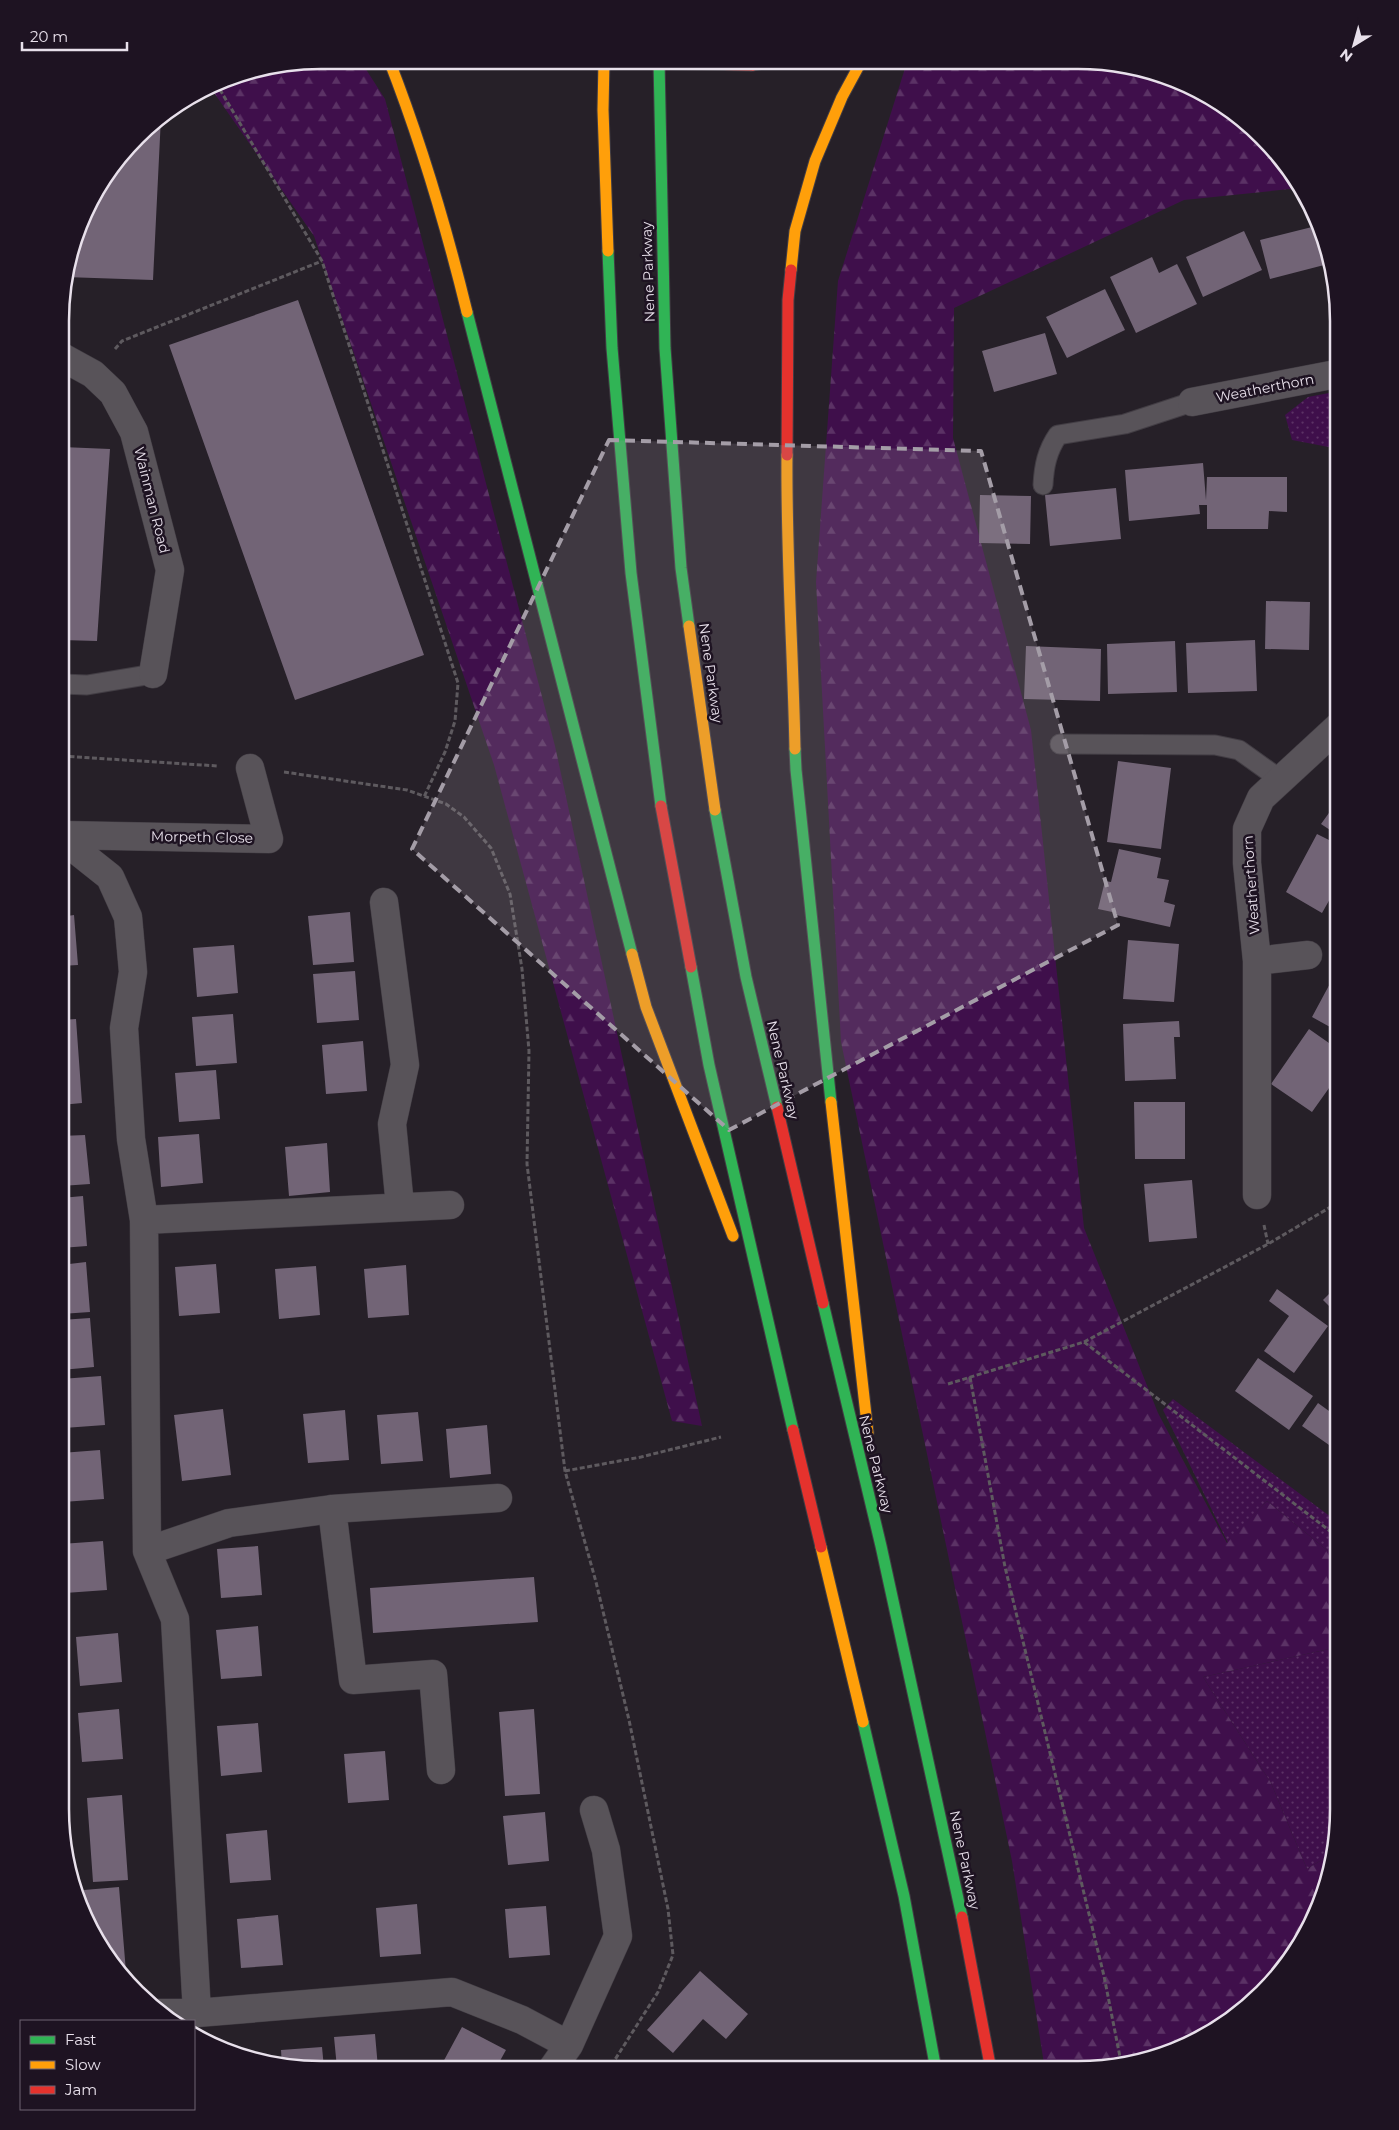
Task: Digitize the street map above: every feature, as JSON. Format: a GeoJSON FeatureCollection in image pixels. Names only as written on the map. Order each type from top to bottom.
{"type":"FeatureCollection","features":[{"type":"Feature","properties":{"kind":"main road"},"geometry":{"type":"LineString","coordinates":[[392,69],[413,122],[450,243],[492,414],[646,1008],[769,1328]]}},
{"type":"Feature","properties":{"kind":"main road"},"geometry":{"type":"LineString","coordinates":[[604,69],[603,110],[612,348],[631,574],[658,792],[709,1065],[769,1328],[904,1896],[934,2061]]}},
{"type":"Feature","properties":{"kind":"main road","name":"Nene Parkway"},"geometry":{"type":"LineString","coordinates":[[659,69],[665,348],[681,568],[713,793],[746,977],[881,1546],[955,1880],[989,2061]]}},
{"type":"Feature","properties":{"kind":"main road"},"geometry":{"type":"LineString","coordinates":[[857,69],[842,97],[815,161],[795,231],[788,300],[786,508],[793,647],[796,770],[822,1024],[881,1546]]}},
{"type":"Feature","properties":{"kind":"street","name":"Wainman Road"},"geometry":{"type":"LineString","coordinates":[[69,360],[93,374],[113,393],[134,432],[170,570],[153,674]]}},
{"type":"Feature","properties":{"kind":"street","name":"Weatherthorn"},"geometry":{"type":"LineString","coordinates":[[1192,402],[1330,376]]}},
{"type":"Feature","properties":{"kind":"street","name":"Weatherthorn"},"geometry":{"type":"LineString","coordinates":[[1258,1195],[1257,961],[1247,863],[1247,829],[1261,798],[1330,734]]}},
{"type":"Feature","properties":{"kind":"street","name":"Morpeth Close"},"geometry":{"type":"LineString","coordinates":[[69,835],[269,838],[238,767]]}},
{"type":"Feature","properties":{"kind":"street"},"geometry":{"type":"LineString","coordinates":[[69,846],[110,877],[128,917],[133,972],[124,1028],[130,1139],[144,1220],[147,1551],[175,1619],[197,2013]]}},
{"type":"Feature","properties":{"kind":"street"},"geometry":{"type":"LineString","coordinates":[[384,902],[405,1065],[392,1124],[400,1206]]}},
{"type":"Feature","properties":{"kind":"street"},"geometry":{"type":"LineString","coordinates":[[1257,961],[1308,955]]}},
{"type":"Feature","properties":{"kind":"street"},"geometry":{"type":"LineString","coordinates":[[144,1220],[450,1205]]}},
{"type":"Feature","properties":{"kind":"street"},"geometry":{"type":"LineString","coordinates":[[147,1551],[229,1523],[332,1509],[498,1498]]}},
{"type":"Feature","properties":{"kind":"street"},"geometry":{"type":"LineString","coordinates":[[332,1509],[353,1680],[433,1674],[441,1770]]}},
{"type":"Feature","properties":{"kind":"street"},"geometry":{"type":"LineString","coordinates":[[557,2061],[569,2046],[618,1936],[606,1850],[594,1810]]}},
{"type":"Feature","properties":{"kind":"street"},"geometry":{"type":"LineString","coordinates":[[173,2013],[197,2013],[452,1992],[522,2020],[569,2046]]}},
{"type":"Feature","properties":{"kind":"lane"},"geometry":{"type":"LineString","coordinates":[[1043,485],[1044,465],[1051,445],[1058,435],[1125,424],[1192,402]]}},
{"type":"Feature","properties":{"kind":"lane"},"geometry":{"type":"LineString","coordinates":[[69,684],[87,685],[153,674]]}},
{"type":"Feature","properties":{"kind":"lane"},"geometry":{"type":"LineString","coordinates":[[1060,744],[1215,745],[1239,750],[1281,780]]}},
{"type":"Feature","properties":{"kind":"path"},"geometry":{"type":"LineString","coordinates":[[220,90],[322,261],[458,682],[455,721],[445,752],[424,797]]}},
{"type":"Feature","properties":{"kind":"path"},"geometry":{"type":"LineString","coordinates":[[93,374],[122,341],[322,261]]}},
{"type":"Feature","properties":{"kind":"path"},"geometry":{"type":"LineString","coordinates":[[69,756],[238,767]]}},
{"type":"Feature","properties":{"kind":"path"},"geometry":{"type":"LineString","coordinates":[[282,772],[406,790],[446,804],[478,832],[491,848],[510,894],[522,969],[530,1050],[527,1164],[565,1471],[596,1582],[628,1720],[668,1909],[673,1955],[658,1992],[614,2061]]}},
{"type":"Feature","properties":{"kind":"path"},"geometry":{"type":"LineString","coordinates":[[948,1384],[1084,1342],[1268,1244],[1330,1207]]}},
{"type":"Feature","properties":{"kind":"path"},"geometry":{"type":"LineString","coordinates":[[1084,1342],[1330,1532]]}},
{"type":"Feature","properties":{"kind":"path"},"geometry":{"type":"LineString","coordinates":[[970,1377],[1005,1566],[1104,1976],[1120,2057]]}},
{"type":"Feature","properties":{"kind":"path"},"geometry":{"type":"LineString","coordinates":[[565,1471],[641,1457],[721,1437]]}},
{"type":"Feature","properties":{"kind":"highlighted area"},"geometry":{"type":"Polygon","coordinates":[[[609,440],[981,451],[1118,925],[729,1130],[412,849],[609,440]]]}},
{"type":"Feature","properties":{"kind":"green space"},"geometry":{"type":"Polygon","coordinates":[[[305,69],[366,69],[385,99],[555,746],[702,1426],[672,1421],[494,765],[314,236],[214,93],[256,77],[288,71],[305,69]]]}},
{"type":"Feature","properties":{"kind":"green space"},"geometry":{"type":"Polygon","coordinates":[[[905,69],[1094,69],[1143,77],[1190,95],[1232,121],[1268,155],[1292,189],[1184,200],[954,308],[953,438],[1031,730],[1084,1228],[1158,1413],[1227,1543],[1267,1501],[1330,1553],[1330,1649],[1203,1677],[1271,1783],[1307,1869],[1325,1858],[1322,1874],[1311,1906],[1288,1949],[1278,1963],[1232,2009],[1218,2019],[1175,2042],[1143,2053],[1111,2059],[1044,2061],[1012,1861],[841,1042],[816,582],[838,281],[905,69]]]}},
{"type":"Feature","properties":{"kind":"green space"},"geometry":{"type":"Polygon","coordinates":[[[1330,393],[1330,447],[1292,440],[1285,415],[1308,397],[1330,393]]]}},
{"type":"Feature","properties":{"kind":"green space"},"geometry":{"type":"Polygon","coordinates":[[[1173,1399],[1330,1516],[1330,1553],[1267,1501],[1228,1543],[1163,1410],[1173,1399]]]}},
{"type":"Feature","properties":{"kind":"green space"},"geometry":{"type":"Polygon","coordinates":[[[1330,1649],[1330,1825],[1325,1858],[1307,1869],[1271,1783],[1203,1677],[1330,1649]]]}},
{"type":"Feature","properties":{"kind":"building"},"geometry":{"type":"Polygon","coordinates":[[[161,126],[153,280],[73,277],[77,256],[88,224],[111,181],[131,155],[161,126]]]}},
{"type":"Feature","properties":{"kind":"building"},"geometry":{"type":"Polygon","coordinates":[[[1312,227],[1324,265],[1270,279],[1260,240],[1312,227]]]}},
{"type":"Feature","properties":{"kind":"building"},"geometry":{"type":"Polygon","coordinates":[[[1244,231],[1262,270],[1203,297],[1186,257],[1244,231]]]}},
{"type":"Feature","properties":{"kind":"building"},"geometry":{"type":"Polygon","coordinates":[[[1152,257],[1159,273],[1177,264],[1197,304],[1136,333],[1110,277],[1152,257]]]}},
{"type":"Feature","properties":{"kind":"building"},"geometry":{"type":"Polygon","coordinates":[[[1105,289],[1125,330],[1067,358],[1046,317],[1105,289]]]}},
{"type":"Feature","properties":{"kind":"building"},"geometry":{"type":"Polygon","coordinates":[[[298,300],[424,655],[295,700],[169,345],[298,300]]]}},
{"type":"Feature","properties":{"kind":"building"},"geometry":{"type":"Polygon","coordinates":[[[1045,333],[1057,374],[994,392],[982,351],[1045,333]]]}},
{"type":"Feature","properties":{"kind":"building"},"geometry":{"type":"Polygon","coordinates":[[[69,447],[110,449],[97,641],[69,640],[69,447]]]}},
{"type":"Feature","properties":{"kind":"building"},"geometry":{"type":"Polygon","coordinates":[[[1203,463],[1206,500],[1207,477],[1287,477],[1287,512],[1269,511],[1268,529],[1207,529],[1207,505],[1199,505],[1200,514],[1129,521],[1125,470],[1203,463]]]}},
{"type":"Feature","properties":{"kind":"building"},"geometry":{"type":"Polygon","coordinates":[[[1116,488],[1121,539],[1050,546],[1045,495],[1116,488]]]}},
{"type":"Feature","properties":{"kind":"building"},"geometry":{"type":"Polygon","coordinates":[[[980,495],[1031,496],[1030,544],[979,543],[980,495]]]}},
{"type":"Feature","properties":{"kind":"building"},"geometry":{"type":"Polygon","coordinates":[[[1266,601],[1310,602],[1309,650],[1265,649],[1266,601]]]}},
{"type":"Feature","properties":{"kind":"building"},"geometry":{"type":"Polygon","coordinates":[[[1255,640],[1257,691],[1188,693],[1186,643],[1255,640]]]}},
{"type":"Feature","properties":{"kind":"building"},"geometry":{"type":"Polygon","coordinates":[[[1175,641],[1177,692],[1108,694],[1107,644],[1175,641]]]}},
{"type":"Feature","properties":{"kind":"building"},"geometry":{"type":"Polygon","coordinates":[[[1026,646],[1101,649],[1100,701],[1024,699],[1026,646]]]}},
{"type":"Feature","properties":{"kind":"building"},"geometry":{"type":"Polygon","coordinates":[[[1118,761],[1171,768],[1161,849],[1107,842],[1118,761]]]}},
{"type":"Feature","properties":{"kind":"building"},"geometry":{"type":"Polygon","coordinates":[[[1330,812],[1330,830],[1321,824],[1330,812]]]}},
{"type":"Feature","properties":{"kind":"building"},"geometry":{"type":"Polygon","coordinates":[[[1317,834],[1330,840],[1330,899],[1322,913],[1286,892],[1317,834]]]}},
{"type":"Feature","properties":{"kind":"building"},"geometry":{"type":"Polygon","coordinates":[[[1119,849],[1161,858],[1157,878],[1169,880],[1164,902],[1175,905],[1170,927],[1098,909],[1105,881],[1111,882],[1119,849]]]}},
{"type":"Feature","properties":{"kind":"building"},"geometry":{"type":"Polygon","coordinates":[[[350,912],[354,962],[313,965],[308,916],[350,912]]]}},
{"type":"Feature","properties":{"kind":"building"},"geometry":{"type":"Polygon","coordinates":[[[74,915],[78,965],[69,966],[69,916],[74,915]]]}},
{"type":"Feature","properties":{"kind":"building"},"geometry":{"type":"Polygon","coordinates":[[[1128,940],[1179,944],[1174,1002],[1123,999],[1128,940]]]}},
{"type":"Feature","properties":{"kind":"building"},"geometry":{"type":"Polygon","coordinates":[[[234,945],[238,993],[197,997],[193,948],[234,945]]]}},
{"type":"Feature","properties":{"kind":"building"},"geometry":{"type":"Polygon","coordinates":[[[355,971],[359,1020],[317,1023],[313,974],[355,971]]]}},
{"type":"Feature","properties":{"kind":"building"},"geometry":{"type":"Polygon","coordinates":[[[1330,984],[1330,1027],[1312,1017],[1330,984]]]}},
{"type":"Feature","properties":{"kind":"building"},"geometry":{"type":"Polygon","coordinates":[[[233,1014],[237,1063],[196,1066],[192,1017],[233,1014]]]}},
{"type":"Feature","properties":{"kind":"building"},"geometry":{"type":"Polygon","coordinates":[[[69,1019],[76,1019],[82,1103],[69,1104],[69,1019]]]}},
{"type":"Feature","properties":{"kind":"building"},"geometry":{"type":"Polygon","coordinates":[[[1179,1021],[1180,1037],[1174,1037],[1176,1079],[1125,1081],[1123,1024],[1179,1021]]]}},
{"type":"Feature","properties":{"kind":"building"},"geometry":{"type":"Polygon","coordinates":[[[1309,1029],[1330,1044],[1330,1087],[1312,1112],[1271,1084],[1309,1029]]]}},
{"type":"Feature","properties":{"kind":"building"},"geometry":{"type":"Polygon","coordinates":[[[363,1041],[367,1091],[326,1094],[322,1045],[363,1041]]]}},
{"type":"Feature","properties":{"kind":"building"},"geometry":{"type":"Polygon","coordinates":[[[216,1070],[220,1119],[179,1122],[175,1073],[216,1070]]]}},
{"type":"Feature","properties":{"kind":"building"},"geometry":{"type":"Polygon","coordinates":[[[1134,1102],[1185,1102],[1185,1159],[1135,1159],[1134,1102]]]}},
{"type":"Feature","properties":{"kind":"building"},"geometry":{"type":"Polygon","coordinates":[[[199,1134],[203,1183],[161,1187],[158,1137],[199,1134]]]}},
{"type":"Feature","properties":{"kind":"building"},"geometry":{"type":"Polygon","coordinates":[[[85,1135],[90,1184],[69,1185],[69,1136],[85,1135]]]}},
{"type":"Feature","properties":{"kind":"building"},"geometry":{"type":"Polygon","coordinates":[[[327,1143],[330,1192],[289,1196],[285,1147],[327,1143]]]}},
{"type":"Feature","properties":{"kind":"building"},"geometry":{"type":"Polygon","coordinates":[[[1192,1180],[1197,1238],[1149,1242],[1144,1184],[1192,1180]]]}},
{"type":"Feature","properties":{"kind":"building"},"geometry":{"type":"Polygon","coordinates":[[[83,1196],[87,1246],[69,1247],[69,1197],[83,1196]]]}},
{"type":"Feature","properties":{"kind":"building"},"geometry":{"type":"Polygon","coordinates":[[[86,1262],[90,1312],[69,1313],[69,1264],[86,1262]]]}},
{"type":"Feature","properties":{"kind":"building"},"geometry":{"type":"Polygon","coordinates":[[[216,1264],[220,1313],[179,1316],[175,1267],[216,1264]]]}},
{"type":"Feature","properties":{"kind":"building"},"geometry":{"type":"Polygon","coordinates":[[[406,1265],[409,1315],[368,1318],[364,1269],[406,1265]]]}},
{"type":"Feature","properties":{"kind":"building"},"geometry":{"type":"Polygon","coordinates":[[[316,1266],[320,1315],[279,1319],[275,1269],[316,1266]]]}},
{"type":"Feature","properties":{"kind":"building"},"geometry":{"type":"Polygon","coordinates":[[[1277,1289],[1328,1326],[1294,1373],[1264,1351],[1289,1316],[1269,1301],[1277,1289]]]}},
{"type":"Feature","properties":{"kind":"building"},"geometry":{"type":"Polygon","coordinates":[[[1330,1293],[1330,1307],[1323,1300],[1330,1293]]]}},
{"type":"Feature","properties":{"kind":"building"},"geometry":{"type":"Polygon","coordinates":[[[90,1318],[94,1367],[69,1369],[69,1319],[90,1318]]]}},
{"type":"Feature","properties":{"kind":"building"},"geometry":{"type":"Polygon","coordinates":[[[1258,1358],[1313,1396],[1289,1430],[1235,1391],[1258,1358]]]}},
{"type":"Feature","properties":{"kind":"building"},"geometry":{"type":"Polygon","coordinates":[[[101,1376],[105,1425],[69,1428],[69,1378],[101,1376]]]}},
{"type":"Feature","properties":{"kind":"building"},"geometry":{"type":"Polygon","coordinates":[[[1318,1403],[1329,1411],[1330,1410],[1330,1446],[1302,1426],[1318,1403]]]}},
{"type":"Feature","properties":{"kind":"building"},"geometry":{"type":"Polygon","coordinates":[[[223,1409],[231,1475],[182,1481],[174,1415],[223,1409]]]}},
{"type":"Feature","properties":{"kind":"building"},"geometry":{"type":"Polygon","coordinates":[[[345,1410],[349,1460],[308,1463],[303,1414],[345,1410]]]}},
{"type":"Feature","properties":{"kind":"building"},"geometry":{"type":"Polygon","coordinates":[[[418,1412],[423,1461],[381,1464],[377,1415],[418,1412]]]}},
{"type":"Feature","properties":{"kind":"building"},"geometry":{"type":"Polygon","coordinates":[[[487,1425],[491,1474],[450,1478],[446,1429],[487,1425]]]}},
{"type":"Feature","properties":{"kind":"building"},"geometry":{"type":"Polygon","coordinates":[[[100,1450],[104,1499],[69,1502],[69,1452],[100,1450]]]}},
{"type":"Feature","properties":{"kind":"building"},"geometry":{"type":"Polygon","coordinates":[[[103,1541],[107,1590],[69,1593],[69,1543],[103,1541]]]}},
{"type":"Feature","properties":{"kind":"building"},"geometry":{"type":"Polygon","coordinates":[[[258,1546],[262,1595],[221,1598],[217,1549],[258,1546]]]}},
{"type":"Feature","properties":{"kind":"building"},"geometry":{"type":"Polygon","coordinates":[[[534,1577],[538,1622],[373,1633],[370,1588],[534,1577]]]}},
{"type":"Feature","properties":{"kind":"building"},"geometry":{"type":"Polygon","coordinates":[[[258,1626],[262,1676],[221,1679],[216,1630],[258,1626]]]}},
{"type":"Feature","properties":{"kind":"building"},"geometry":{"type":"Polygon","coordinates":[[[118,1633],[122,1682],[80,1686],[76,1637],[118,1633]]]}},
{"type":"Feature","properties":{"kind":"building"},"geometry":{"type":"Polygon","coordinates":[[[119,1709],[123,1759],[82,1762],[78,1713],[119,1709]]]}},
{"type":"Feature","properties":{"kind":"building"},"geometry":{"type":"Polygon","coordinates":[[[534,1709],[540,1794],[505,1796],[499,1712],[534,1709]]]}},
{"type":"Feature","properties":{"kind":"building"},"geometry":{"type":"Polygon","coordinates":[[[258,1723],[262,1772],[221,1776],[217,1726],[258,1723]]]}},
{"type":"Feature","properties":{"kind":"building"},"geometry":{"type":"Polygon","coordinates":[[[385,1751],[389,1800],[348,1803],[344,1754],[385,1751]]]}},
{"type":"Feature","properties":{"kind":"building"},"geometry":{"type":"Polygon","coordinates":[[[122,1795],[128,1880],[93,1882],[87,1798],[122,1795]]]}},
{"type":"Feature","properties":{"kind":"building"},"geometry":{"type":"Polygon","coordinates":[[[545,1812],[549,1861],[508,1865],[503,1816],[545,1812]]]}},
{"type":"Feature","properties":{"kind":"building"},"geometry":{"type":"Polygon","coordinates":[[[267,1830],[271,1880],[230,1883],[226,1834],[267,1830]]]}},
{"type":"Feature","properties":{"kind":"building"},"geometry":{"type":"Polygon","coordinates":[[[119,1887],[126,1969],[111,1949],[95,1921],[85,1897],[84,1890],[119,1887]]]}},
{"type":"Feature","properties":{"kind":"building"},"geometry":{"type":"Polygon","coordinates":[[[417,1904],[421,1954],[380,1957],[376,1908],[417,1904]]]}},
{"type":"Feature","properties":{"kind":"building"},"geometry":{"type":"Polygon","coordinates":[[[546,1906],[550,1955],[509,1958],[505,1909],[546,1906]]]}},
{"type":"Feature","properties":{"kind":"building"},"geometry":{"type":"Polygon","coordinates":[[[278,1915],[283,1965],[241,1968],[237,1919],[278,1915]]]}},
{"type":"Feature","properties":{"kind":"building"},"geometry":{"type":"Polygon","coordinates":[[[700,1971],[748,2014],[726,2039],[703,2019],[673,2053],[647,2030],[700,1971]]]}},
{"type":"Feature","properties":{"kind":"building"},"geometry":{"type":"Polygon","coordinates":[[[462,2027],[506,2050],[500,2061],[444,2061],[462,2027]]]}},
{"type":"Feature","properties":{"kind":"building"},"geometry":{"type":"Polygon","coordinates":[[[375,2034],[377,2061],[336,2061],[334,2037],[375,2034]]]}},
{"type":"Feature","properties":{"kind":"building"},"geometry":{"type":"Polygon","coordinates":[[[322,2047],[323,2061],[281,2058],[281,2050],[322,2047]]]}},
{"type":"Feature","properties":{"kind":"traffic: fast"},"geometry":{"type":"LineString","coordinates":[[659,69],[665,348],[681,568],[689,626]]}},
{"type":"Feature","properties":{"kind":"traffic: fast"},"geometry":{"type":"LineString","coordinates":[[608,251],[612,348],[631,573],[661,806]]}},
{"type":"Feature","properties":{"kind":"traffic: fast"},"geometry":{"type":"LineString","coordinates":[[467,312],[632,954]]}},
{"type":"Feature","properties":{"kind":"traffic: fast"},"geometry":{"type":"LineString","coordinates":[[795,749],[831,1102]]}},
{"type":"Feature","properties":{"kind":"traffic: fast"},"geometry":{"type":"LineString","coordinates":[[715,810],[746,977],[777,1107]]}},
{"type":"Feature","properties":{"kind":"traffic: fast"},"geometry":{"type":"LineString","coordinates":[[691,967],[709,1065],[793,1430]]}},
{"type":"Feature","properties":{"kind":"traffic: fast"},"geometry":{"type":"LineString","coordinates":[[823,1303],[881,1546],[962,1917]]}},
{"type":"Feature","properties":{"kind":"traffic: fast"},"geometry":{"type":"LineString","coordinates":[[863,1722],[904,1896],[934,2061]]}},
{"type":"Feature","properties":{"kind":"traffic: slow"},"geometry":{"type":"LineString","coordinates":[[392,69],[432,184],[467,312]]}},
{"type":"Feature","properties":{"kind":"traffic: slow"},"geometry":{"type":"LineString","coordinates":[[604,69],[603,110],[608,251]]}},
{"type":"Feature","properties":{"kind":"traffic: slow"},"geometry":{"type":"LineString","coordinates":[[791,270],[795,231],[815,161],[842,97],[857,69]]}},
{"type":"Feature","properties":{"kind":"traffic: slow"},"geometry":{"type":"LineString","coordinates":[[787,455],[795,749]]}},
{"type":"Feature","properties":{"kind":"traffic: slow"},"geometry":{"type":"LineString","coordinates":[[689,626],[715,810]]}},
{"type":"Feature","properties":{"kind":"traffic: slow"},"geometry":{"type":"LineString","coordinates":[[632,954],[646,1007],[733,1236]]}},
{"type":"Feature","properties":{"kind":"traffic: slow"},"geometry":{"type":"LineString","coordinates":[[831,1102],[868,1433]]}},
{"type":"Feature","properties":{"kind":"traffic: slow"},"geometry":{"type":"LineString","coordinates":[[821,1547],[863,1722]]}},
{"type":"Feature","properties":{"kind":"traffic: jam"},"geometry":{"type":"LineString","coordinates":[[787,455],[788,300],[791,270]]}},
{"type":"Feature","properties":{"kind":"traffic: jam"},"geometry":{"type":"LineString","coordinates":[[661,806],[691,967]]}},
{"type":"Feature","properties":{"kind":"traffic: jam"},"geometry":{"type":"LineString","coordinates":[[777,1107],[823,1303]]}},
{"type":"Feature","properties":{"kind":"traffic: jam"},"geometry":{"type":"LineString","coordinates":[[793,1430],[821,1547]]}},
{"type":"Feature","properties":{"kind":"traffic: jam"},"geometry":{"type":"LineString","coordinates":[[962,1917],[989,2061]]}}]}
